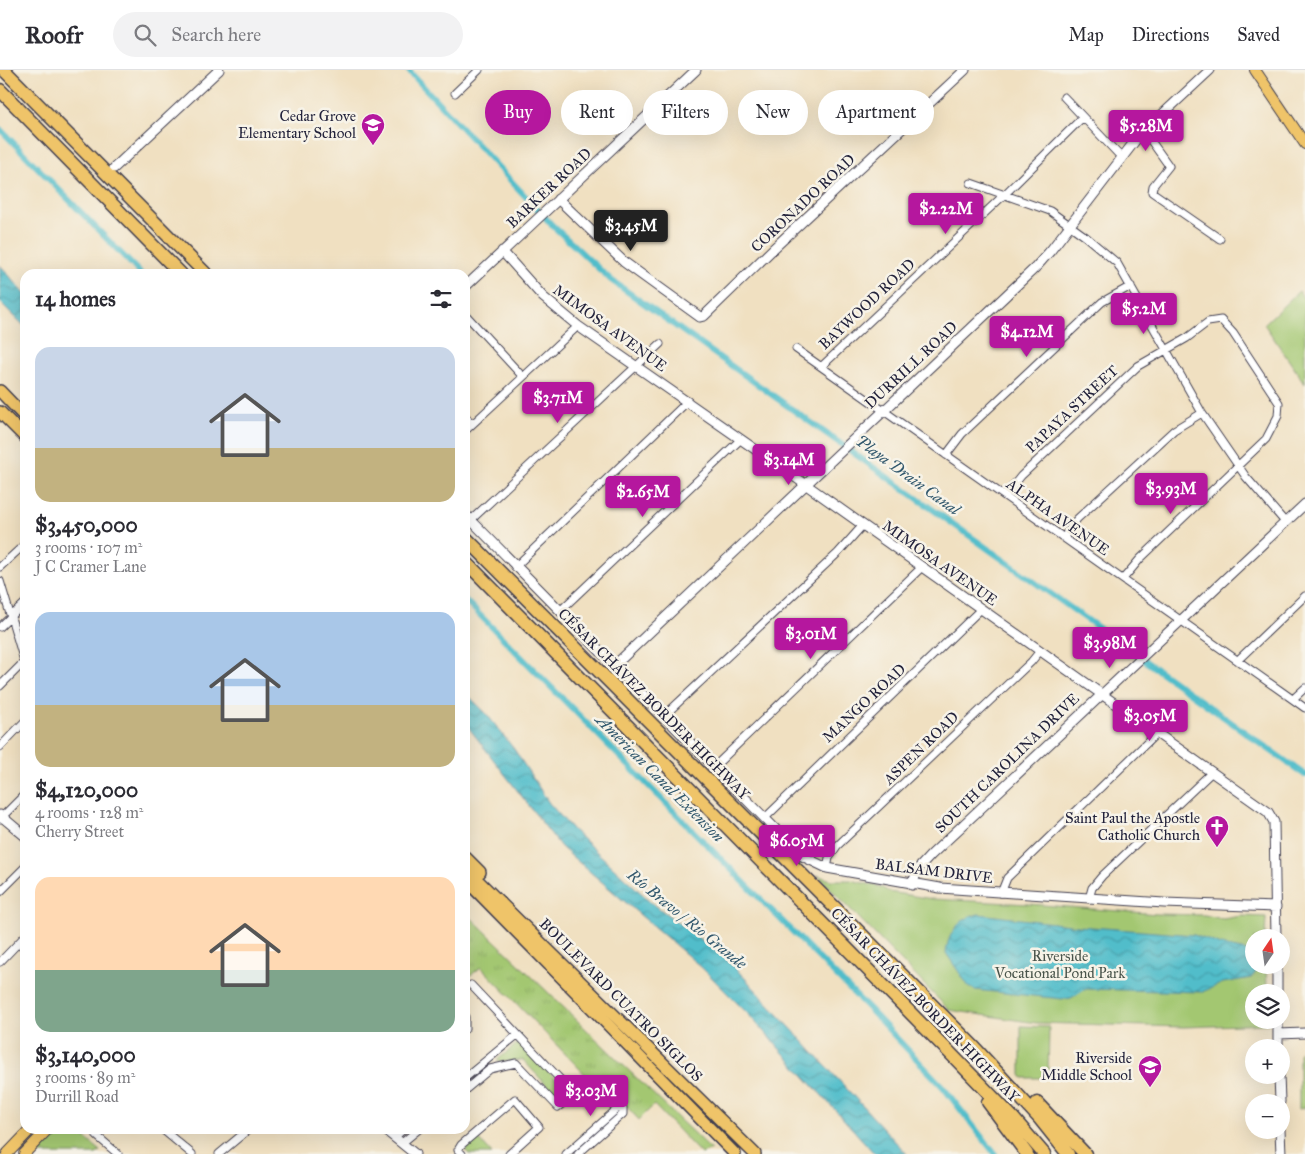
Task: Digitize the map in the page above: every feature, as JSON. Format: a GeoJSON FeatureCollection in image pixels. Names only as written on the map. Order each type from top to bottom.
{"type":"FeatureCollection","features":[{"type":"Feature","properties":{"kind":"highway"},"geometry":{"type":"LineString","coordinates":[[4,70],[201,269]]}},
{"type":"Feature","properties":{"kind":"highway"},"geometry":{"type":"LineString","coordinates":[[0,90],[176,269]]}},
{"type":"Feature","properties":{"kind":"highway"},"geometry":{"type":"LineString","coordinates":[[0,391],[20,412]]}},
{"type":"Feature","properties":{"kind":"highway"},"geometry":{"type":"LineString","coordinates":[[0,412],[20,432]]}},
{"type":"Feature","properties":{"kind":"highway","name":"CÉSAR CHÁVEZ BORDER HIGHWAY"},"geometry":{"type":"LineString","coordinates":[[470,542],[974,1047],[1040,1118],[1068,1154]]}},
{"type":"Feature","properties":{"kind":"highway","name":"CÉSAR CHÁVEZ BORDER HIGHWAY"},"geometry":{"type":"LineString","coordinates":[[470,566],[952,1054],[1013,1118],[1044,1154]]}},
{"type":"Feature","properties":{"kind":"highway"},"geometry":{"type":"LineString","coordinates":[[470,862],[622,1016],[638,1037]]}},
{"type":"Feature","properties":{"kind":"highway","name":"BOULEVARD CUATRO SIGLOS"},"geometry":{"type":"LineString","coordinates":[[470,874],[562,979],[734,1154]]}},
{"type":"Feature","properties":{"kind":"highway","name":"BOULEVARD CUATRO SIGLOS"},"geometry":{"type":"LineString","coordinates":[[470,884],[502,911],[638,1037],[755,1154]]}},
{"type":"Feature","properties":{"kind":"highway"},"geometry":{"type":"LineString","coordinates":[[470,896],[535,959],[562,979]]}},
{"type":"Feature","properties":{"kind":"highway"},"geometry":{"type":"LineString","coordinates":[[974,1047],[1002,1070],[1085,1154]]}},
{"type":"Feature","properties":{"kind":"highway"},"geometry":{"type":"LineString","coordinates":[[952,1054],[1027,1154]]}},
{"type":"Feature","properties":{"kind":"main road"},"geometry":{"type":"LineString","coordinates":[[1255,70],[1305,144]]}},
{"type":"Feature","properties":{"kind":"main road"},"geometry":{"type":"LineString","coordinates":[[7,1154],[26,1134]]}},
{"type":"Feature","properties":{"kind":"main road"},"geometry":{"type":"LineString","coordinates":[[24,1154],[43,1134]]}},
{"type":"Feature","properties":{"kind":"street"},"geometry":{"type":"LineString","coordinates":[[114,168],[219,70]]}},
{"type":"Feature","properties":{"kind":"street"},"geometry":{"type":"LineString","coordinates":[[455,93],[479,70]]}},
{"type":"Feature","properties":{"kind":"street","name":"BARKER ROAD"},"geometry":{"type":"LineString","coordinates":[[470,282],[536,218],[696,70]]}},
{"type":"Feature","properties":{"kind":"street","name":"CORONADO ROAD"},"geometry":{"type":"LineString","coordinates":[[558,199],[624,262],[700,317],[706,316],[774,248],[965,70]]}},
{"type":"Feature","properties":{"kind":"street","name":"DURRILL ROAD"},"geometry":{"type":"LineString","coordinates":[[615,665],[838,452],[1036,267],[1121,157],[1144,131],[1210,70]]}},
{"type":"Feature","properties":{"kind":"street"},"geometry":{"type":"LineString","coordinates":[[1064,97],[1121,157]]}},
{"type":"Feature","properties":{"kind":"street","name":"BAYWOOD ROAD"},"geometry":{"type":"LineString","coordinates":[[822,366],[1005,194],[1083,117]]}},
{"type":"Feature","properties":{"kind":"street"},"geometry":{"type":"LineString","coordinates":[[1144,131],[1166,161],[1168,169],[1152,186],[1152,192],[1220,239]]}},
{"type":"Feature","properties":{"kind":"street"},"geometry":{"type":"LineString","coordinates":[[971,183],[1050,211],[1113,259],[1202,413],[1239,467],[1286,522]]}},
{"type":"Feature","properties":{"kind":"street","name":"MIMOSA AVENUE"},"geometry":{"type":"LineString","coordinates":[[502,251],[543,297],[578,326],[742,439],[1101,693],[1273,818],[1276,929]]}},
{"type":"Feature","properties":{"kind":"street"},"geometry":{"type":"LineString","coordinates":[[946,455],[962,434],[1102,302],[1130,286]]}},
{"type":"Feature","properties":{"kind":"street"},"geometry":{"type":"LineString","coordinates":[[470,319],[523,377]]}},
{"type":"Feature","properties":{"kind":"street","name":"PAPAYA STREET"},"geometry":{"type":"LineString","coordinates":[[1005,496],[1022,476],[1138,366],[1166,351],[1208,322],[1221,320],[1233,333],[1279,403],[1272,431],[1239,467]]}},
{"type":"Feature","properties":{"kind":"street"},"geometry":{"type":"LineString","coordinates":[[470,422],[472,424],[578,326]]}},
{"type":"Feature","properties":{"kind":"street"},"geometry":{"type":"LineString","coordinates":[[470,515],[660,344]]}},
{"type":"Feature","properties":{"kind":"street","name":"ALPHA AVENUE"},"geometry":{"type":"LineString","coordinates":[[796,348],[1305,708]]}},
{"type":"Feature","properties":{"kind":"street"},"geometry":{"type":"LineString","coordinates":[[516,566],[688,402]]}},
{"type":"Feature","properties":{"kind":"street"},"geometry":{"type":"LineString","coordinates":[[1064,537],[1077,519],[1174,430],[1202,413]]}},
{"type":"Feature","properties":{"kind":"street"},"geometry":{"type":"LineString","coordinates":[[560,612],[742,439]]}},
{"type":"Feature","properties":{"kind":"street"},"geometry":{"type":"LineString","coordinates":[[1123,579],[1140,559],[1239,467]]}},
{"type":"Feature","properties":{"kind":"street","name":"SOUTH CAROLINA DRIVE"},"geometry":{"type":"LineString","coordinates":[[912,885],[918,869],[931,855],[1101,693],[1305,504]]}},
{"type":"Feature","properties":{"kind":"street","name":"BALSAM DRIVE"},"geometry":{"type":"LineString","coordinates":[[470,519],[802,856],[827,868],[912,885],[1089,899],[1276,906]]}},
{"type":"Feature","properties":{"kind":"street"},"geometry":{"type":"LineString","coordinates":[[665,715],[838,553],[863,525]]}},
{"type":"Feature","properties":{"kind":"street"},"geometry":{"type":"LineString","coordinates":[[0,567],[20,549]]}},
{"type":"Feature","properties":{"kind":"street"},"geometry":{"type":"LineString","coordinates":[[715,766],[922,567]]}},
{"type":"Feature","properties":{"kind":"street"},"geometry":{"type":"LineString","coordinates":[[0,581],[20,646]]}},
{"type":"Feature","properties":{"kind":"street"},"geometry":{"type":"LineString","coordinates":[[1238,660],[1305,596]]}},
{"type":"Feature","properties":{"kind":"street"},"geometry":{"type":"LineString","coordinates":[[0,628],[20,608]]}},
{"type":"Feature","properties":{"kind":"street","name":"MANGO ROAD"},"geometry":{"type":"LineString","coordinates":[[764,818],[981,609]]}},
{"type":"Feature","properties":{"kind":"street","name":"ASPEN ROAD"},"geometry":{"type":"LineString","coordinates":[[827,868],[829,858],[837,846],[1040,651]]}},
{"type":"Feature","properties":{"kind":"street"},"geometry":{"type":"LineString","coordinates":[[0,686],[20,667]]}},
{"type":"Feature","properties":{"kind":"street"},"geometry":{"type":"LineString","coordinates":[[1293,700],[1305,688]]}},
{"type":"Feature","properties":{"kind":"street"},"geometry":{"type":"LineString","coordinates":[[0,747],[20,726]]}},
{"type":"Feature","properties":{"kind":"street"},"geometry":{"type":"LineString","coordinates":[[1001,893],[1007,878],[1157,733]]}},
{"type":"Feature","properties":{"kind":"street"},"geometry":{"type":"LineString","coordinates":[[1089,899],[1092,888],[1102,876],[1212,772]]}},
{"type":"Feature","properties":{"kind":"street"},"geometry":{"type":"LineString","coordinates":[[20,799],[1,817],[20,832]]}},
{"type":"Feature","properties":{"kind":"street"},"geometry":{"type":"LineString","coordinates":[[0,892],[20,871]]}},
{"type":"Feature","properties":{"kind":"street"},"geometry":{"type":"LineString","coordinates":[[0,962],[20,941]]}},
{"type":"Feature","properties":{"kind":"street"},"geometry":{"type":"LineString","coordinates":[[470,1086],[490,1069],[517,1064],[558,1107],[574,1094],[471,985]]}},
{"type":"Feature","properties":{"kind":"street"},"geometry":{"type":"LineString","coordinates":[[1278,1029],[1278,1039]]}},
{"type":"Feature","properties":{"kind":"street"},"geometry":{"type":"LineString","coordinates":[[1278,1034],[1305,1033]]}},
{"type":"Feature","properties":{"kind":"street"},"geometry":{"type":"LineString","coordinates":[[470,1074],[517,1035]]}},
{"type":"Feature","properties":{"kind":"street"},"geometry":{"type":"LineString","coordinates":[[485,1062],[490,1069]]}},
{"type":"Feature","properties":{"kind":"street"},"geometry":{"type":"LineString","coordinates":[[462,1154],[458,1150],[459,1147],[516,1099],[539,1128],[509,1154]]}},
{"type":"Feature","properties":{"kind":"street"},"geometry":{"type":"LineString","coordinates":[[566,1154],[617,1109],[623,1108],[623,1114],[578,1154]]}},
{"type":"Feature","properties":{"kind":"street"},"geometry":{"type":"LineString","coordinates":[[168,1134],[192,1154]]}},
{"type":"Feature","properties":{"kind":"street"},"geometry":{"type":"LineString","coordinates":[[390,1134],[415,1154]]}},
{"type":"Feature","properties":{"kind":"street"},"geometry":{"type":"LineString","coordinates":[[398,1140],[401,1134]]}},
{"type":"Feature","properties":{"kind":"street"},"geometry":{"type":"LineString","coordinates":[[398,1140],[409,1134]]}},
{"type":"Feature","properties":{"kind":"street"},"geometry":{"type":"LineString","coordinates":[[219,1154],[242,1135]]}},
{"type":"Feature","properties":{"kind":"street"},"geometry":{"type":"LineString","coordinates":[[97,1136],[115,1153]]}},
{"type":"Feature","properties":{"kind":"street"},"geometry":{"type":"LineString","coordinates":[[586,1136],[592,1142]]}},
{"type":"Feature","properties":{"kind":"street"},"geometry":{"type":"LineString","coordinates":[[1280,1139],[1281,1154]]}},
{"type":"Feature","properties":{"kind":"green space"},"geometry":{"type":"Polygon","coordinates":[[[1299,291],[1305,300],[1305,384],[1264,324],[1299,291]]]}},
{"type":"Feature","properties":{"kind":"green space","name":"Riverside Vocational Pond Park"},"geometry":{"type":"Polygon","coordinates":[[[817,875],[831,880],[851,880],[881,887],[889,892],[933,899],[1158,914],[1205,915],[1223,919],[1241,916],[1266,917],[1265,929],[1245,929],[1245,974],[1266,974],[1267,984],[1245,984],[1245,1025],[1184,1027],[1036,1023],[949,1010],[817,875]]]}},
{"type":"Feature","properties":{"kind":"green space"},"geometry":{"type":"Polygon","coordinates":[[[470,917],[711,1150],[701,1154],[654,1105],[639,1120],[612,1091],[606,1096],[481,967],[470,976],[470,917]]]}},
{"type":"Feature","properties":{"kind":"green space"},"geometry":{"type":"Polygon","coordinates":[[[1021,1026],[1049,1027],[1048,1078],[1023,1078],[1021,1075],[1021,1026]]]}},
{"type":"Feature","properties":{"kind":"green space"},"geometry":{"type":"Polygon","coordinates":[[[518,1043],[523,1044],[568,1092],[569,1095],[562,1102],[523,1060],[499,1062],[497,1060],[518,1043]]]}},
{"type":"Feature","properties":{"kind":"green space"},"geometry":{"type":"Polygon","coordinates":[[[1302,1050],[1305,1050],[1305,1108],[1299,1109],[1299,1054],[1302,1050]]]}},
{"type":"Feature","properties":{"kind":"green space"},"geometry":{"type":"Polygon","coordinates":[[[54,1134],[80,1134],[101,1151],[96,1154],[35,1154],[54,1134]]]}},
{"type":"Feature","properties":{"kind":"green space"},"geometry":{"type":"Polygon","coordinates":[[[478,1138],[492,1154],[469,1154],[465,1150],[478,1138]]]}},
{"type":"Feature","properties":{"kind":"water"},"geometry":{"type":"Polygon","coordinates":[[[0,265],[20,288],[20,322],[0,302],[0,265]]]}},
{"type":"Feature","properties":{"kind":"water"},"geometry":{"type":"Polygon","coordinates":[[[470,697],[485,712],[514,749],[549,803],[573,830],[652,903],[728,960],[907,1154],[875,1154],[747,1013],[701,967],[561,847],[470,729],[470,697]]]}},
{"type":"Feature","properties":{"kind":"water"},"geometry":{"type":"Polygon","coordinates":[[[979,914],[1078,926],[1194,935],[1227,947],[1245,951],[1245,974],[1254,974],[1251,978],[1223,983],[1202,992],[1086,989],[1071,998],[1063,999],[975,990],[969,987],[946,953],[949,939],[956,927],[972,916],[979,914]]]}},
{"type":"Feature","properties":{"kind":"waterway","name":"Playa Drain Canal"},"geometry":{"type":"LineString","coordinates":[[408,70],[553,226],[611,280],[1305,775]]}},
{"type":"Feature","properties":{"kind":"waterway","name":"American Canal Extension"},"geometry":{"type":"LineString","coordinates":[[0,129],[136,269]]}},
{"type":"Feature","properties":{"kind":"waterway","name":"American Canal Extension"},"geometry":{"type":"LineString","coordinates":[[470,605],[872,1012],[943,1087],[995,1154]]}},
{"type":"Feature","properties":{"kind":"place","name":"Cedar Grove Elementary School"},"geometry":{"type":"Point","coordinates":[373,146]}},
{"type":"Feature","properties":{"kind":"place","name":"Saint Paul the Apostle Catholic Church"},"geometry":{"type":"Point","coordinates":[1217,848]}},
{"type":"Feature","properties":{"kind":"place","name":"Riverside Middle School"},"geometry":{"type":"Point","coordinates":[1150,1088]}},
{"type":"Feature","properties":{"kind":"water label","name":"Río Bravo / Rio Grande"},"geometry":{"type":"Point","coordinates":[687,919]}}]}
